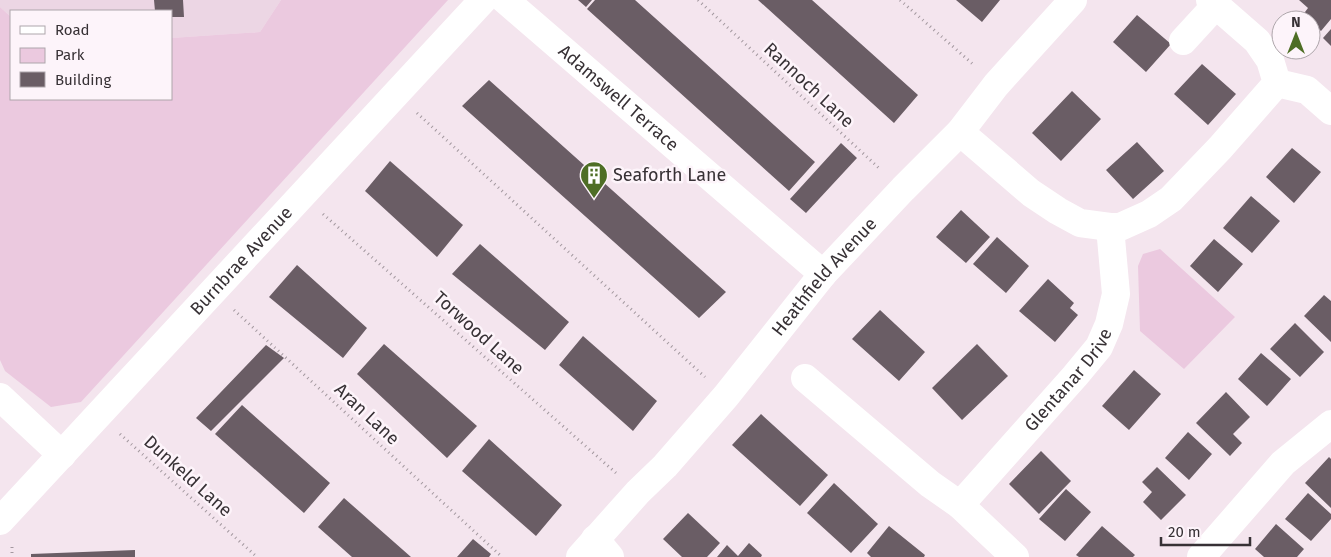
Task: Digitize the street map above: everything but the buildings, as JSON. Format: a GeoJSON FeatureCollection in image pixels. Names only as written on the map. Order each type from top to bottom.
{"type":"FeatureCollection","features":[{"type":"Feature","properties":{"kind":"street","name":"Burnbrae Avenue"},"geometry":{"type":"LineString","coordinates":[[0,521],[483,0]]}},
{"type":"Feature","properties":{"kind":"street","name":"Adamswell Terrace"},"geometry":{"type":"LineString","coordinates":[[505,0],[824,274]]}},
{"type":"Feature","properties":{"kind":"street","name":"Heathfield Avenue"},"geometry":{"type":"LineString","coordinates":[[595,551],[638,492],[665,466],[726,396],[824,274],[902,189],[960,132],[996,85],[1073,0]]}},
{"type":"Feature","properties":{"kind":"street"},"geometry":{"type":"LineString","coordinates":[[1183,41],[1213,3],[1257,41],[1270,60],[1277,83]]}},
{"type":"Feature","properties":{"kind":"street"},"geometry":{"type":"LineString","coordinates":[[1277,83],[1307,90],[1331,111]]}},
{"type":"Feature","properties":{"kind":"street"},"geometry":{"type":"LineString","coordinates":[[960,132],[1031,193],[1058,211],[1080,223],[1120,227],[1149,214],[1171,199],[1220,148],[1277,83]]}},
{"type":"Feature","properties":{"kind":"street","name":"Glentanar Drive"},"geometry":{"type":"LineString","coordinates":[[960,505],[1099,347],[1109,324],[1116,294],[1110,227]]}},
{"type":"Feature","properties":{"kind":"street"},"geometry":{"type":"LineString","coordinates":[[805,378],[930,484],[960,505],[1015,557]]}},
{"type":"Feature","properties":{"kind":"street"},"geometry":{"type":"LineString","coordinates":[[0,397],[62,455]]}},
{"type":"Feature","properties":{"kind":"street"},"geometry":{"type":"LineString","coordinates":[[1201,557],[1283,463],[1331,424]]}},
{"type":"Feature","properties":{"kind":"path","name":"Rannoch Lane"},"geometry":{"type":"LineString","coordinates":[[698,0],[902,189]]}},
{"type":"Feature","properties":{"kind":"path"},"geometry":{"type":"LineString","coordinates":[[900,0],[996,85]]}},
{"type":"Feature","properties":{"kind":"path"},"geometry":{"type":"LineString","coordinates":[[396,94],[726,396]]}},
{"type":"Feature","properties":{"kind":"path","name":"Torwood Lane"},"geometry":{"type":"LineString","coordinates":[[302,195],[638,492]]}},
{"type":"Feature","properties":{"kind":"path","name":"Aran Lane"},"geometry":{"type":"LineString","coordinates":[[213,291],[502,557]]}},
{"type":"Feature","properties":{"kind":"path","name":"Dunkeld Lane"},"geometry":{"type":"LineString","coordinates":[[100,415],[257,557]]}},
{"type":"Feature","properties":{"kind":"shaded area"},"geometry":{"type":"Polygon","coordinates":[[[0,0],[281,0],[260,32],[172,38],[172,10],[10,10],[10,16],[0,7],[0,0]]]}},
{"type":"Feature","properties":{"kind":"green space"},"geometry":{"type":"Polygon","coordinates":[[[281,0],[448,0],[81,402],[51,407],[5,371],[0,360],[0,7],[10,16],[10,100],[172,100],[172,38],[260,32],[281,0]]]}},
{"type":"Feature","properties":{"kind":"green space"},"geometry":{"type":"Polygon","coordinates":[[[1160,249],[1235,317],[1184,369],[1140,331],[1138,266],[1143,254],[1160,249]]]}},
{"type":"Feature","properties":{"kind":"place","name":"Seaforth Lane"},"geometry":{"type":"Point","coordinates":[594,199]}}]}
